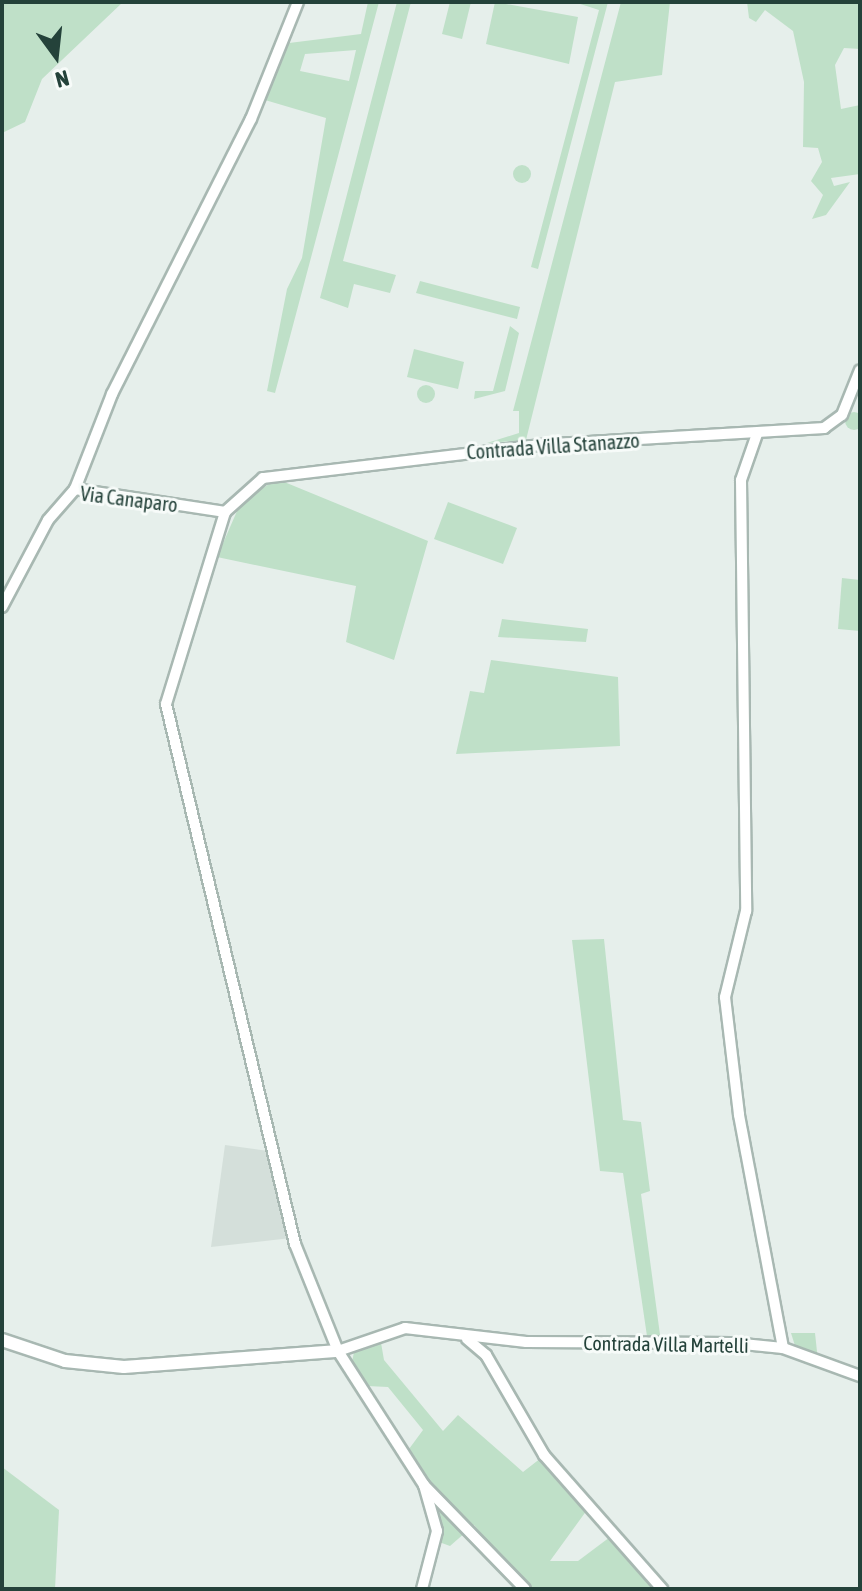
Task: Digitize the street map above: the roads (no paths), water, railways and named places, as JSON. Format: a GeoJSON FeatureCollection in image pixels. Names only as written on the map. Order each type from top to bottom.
{"type":"FeatureCollection","features":[{"type":"Feature","properties":{"kind":"street"},"geometry":{"type":"LineString","coordinates":[[75,489],[112,394],[251,119],[298,2]]}},
{"type":"Feature","properties":{"kind":"street","name":"Contrada Villa Stanazzo"},"geometry":{"type":"LineString","coordinates":[[225,512],[252,486],[280,473],[538,445],[824,428],[842,415],[860,370]]}},
{"type":"Feature","properties":{"kind":"street"},"geometry":{"type":"LineString","coordinates":[[757,434],[741,480],[746,911],[725,997],[739,1115],[783,1348]]}},
{"type":"Feature","properties":{"kind":"street","name":"Via Canaparo"},"geometry":{"type":"LineString","coordinates":[[2,607],[48,520],[75,489],[225,512]]}},
{"type":"Feature","properties":{"kind":"street"},"geometry":{"type":"LineString","coordinates":[[225,512],[166,704],[168,734],[295,1244],[338,1351],[424,1485],[478,1532],[525,1589]]}},
{"type":"Feature","properties":{"kind":"street","name":"Contrada Villa Martelli"},"geometry":{"type":"LineString","coordinates":[[338,1351],[405,1328],[467,1339],[783,1348],[860,1376]]}},
{"type":"Feature","properties":{"kind":"street"},"geometry":{"type":"LineString","coordinates":[[467,1339],[486,1355],[544,1455],[662,1589]]}},
{"type":"Feature","properties":{"kind":"street"},"geometry":{"type":"LineString","coordinates":[[2,1340],[65,1361],[124,1367],[338,1351]]}},
{"type":"Feature","properties":{"kind":"street"},"geometry":{"type":"LineString","coordinates":[[422,1589],[437,1531],[424,1485]]}}]}
